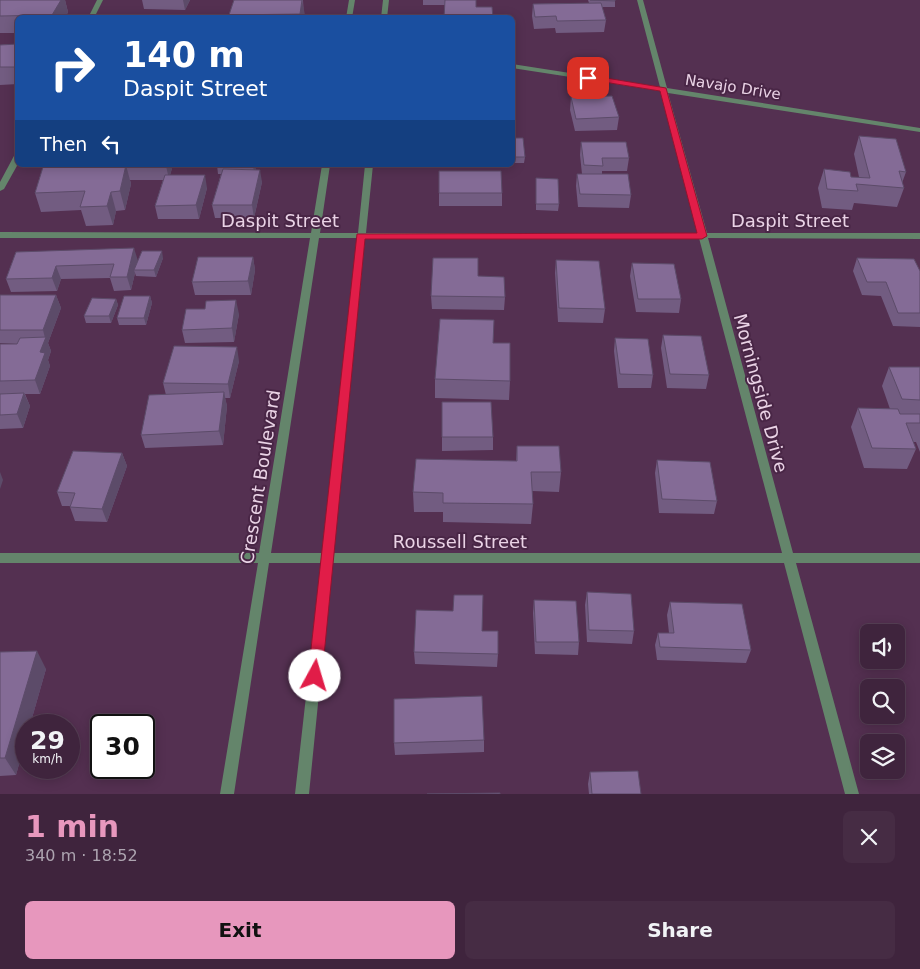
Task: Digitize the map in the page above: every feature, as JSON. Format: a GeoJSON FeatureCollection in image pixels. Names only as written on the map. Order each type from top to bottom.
{"type":"FeatureCollection","features":[{"type":"Feature","properties":{"kind":"street"},"geometry":{"type":"LineString","coordinates":[[92,15],[100,0]]}},
{"type":"Feature","properties":{"kind":"street"},"geometry":{"type":"LineString","coordinates":[[350,15],[352,0]]}},
{"type":"Feature","properties":{"kind":"street"},"geometry":{"type":"LineString","coordinates":[[384,15],[386,0]]}},
{"type":"Feature","properties":{"kind":"street","name":"Morningside Drive"},"geometry":{"type":"LineString","coordinates":[[640,0],[852,794]]}},
{"type":"Feature","properties":{"kind":"street","name":"Navajo Drive"},"geometry":{"type":"LineString","coordinates":[[515,66],[920,130]]}},
{"type":"Feature","properties":{"kind":"street"},"geometry":{"type":"LineString","coordinates":[[0,189],[15,162]]}},
{"type":"Feature","properties":{"kind":"street","name":"Crescent Boulevard"},"geometry":{"type":"LineString","coordinates":[[227,794],[326,167]]}},
{"type":"Feature","properties":{"kind":"street"},"geometry":{"type":"LineString","coordinates":[[302,794],[369,167]]}},
{"type":"Feature","properties":{"kind":"street","name":"Daspit Street"},"geometry":{"type":"LineString","coordinates":[[0,236],[920,236]]}},
{"type":"Feature","properties":{"kind":"street","name":"Roussell Street"},"geometry":{"type":"LineString","coordinates":[[0,558],[920,558]]}},
{"type":"Feature","properties":{"kind":"building"},"geometry":{"type":"Polygon","coordinates":[[[0,0],[61,0],[52,15],[0,16],[0,0]]]}},
{"type":"Feature","properties":{"kind":"building"},"geometry":{"type":"Polygon","coordinates":[[[234,0],[302,0],[300,14],[229,15],[234,0]]]}},
{"type":"Feature","properties":{"kind":"building"},"geometry":{"type":"Polygon","coordinates":[[[445,0],[476,0],[476,7],[492,7],[493,15],[444,15],[445,0]]]}},
{"type":"Feature","properties":{"kind":"building"},"geometry":{"type":"Polygon","coordinates":[[[601,3],[606,20],[557,21],[556,16],[535,17],[533,4],[601,3]]]}},
{"type":"Feature","properties":{"kind":"building"},"geometry":{"type":"Polygon","coordinates":[[[15,44],[15,67],[0,67],[0,45],[15,44]]]}},
{"type":"Feature","properties":{"kind":"building"},"geometry":{"type":"Polygon","coordinates":[[[612,96],[619,117],[576,119],[571,97],[612,96]]]}},
{"type":"Feature","properties":{"kind":"building"},"geometry":{"type":"Polygon","coordinates":[[[859,136],[896,139],[906,172],[899,171],[904,188],[856,184],[858,191],[827,189],[824,169],[850,172],[851,177],[870,178],[859,136]]]}},
{"type":"Feature","properties":{"kind":"building"},"geometry":{"type":"Polygon","coordinates":[[[515,138],[523,138],[525,157],[515,157],[515,138]]]}},
{"type":"Feature","properties":{"kind":"building"},"geometry":{"type":"Polygon","coordinates":[[[581,142],[626,142],[629,158],[602,158],[603,166],[584,165],[581,142]]]}},
{"type":"Feature","properties":{"kind":"building"},"geometry":{"type":"Polygon","coordinates":[[[43,167],[126,167],[120,191],[111,192],[107,206],[80,207],[85,191],[35,193],[43,167]]]}},
{"type":"Feature","properties":{"kind":"building"},"geometry":{"type":"Polygon","coordinates":[[[223,169],[260,170],[252,205],[212,205],[223,169]]]}},
{"type":"Feature","properties":{"kind":"building"},"geometry":{"type":"Polygon","coordinates":[[[439,171],[501,171],[502,193],[439,193],[439,171]]]}},
{"type":"Feature","properties":{"kind":"building"},"geometry":{"type":"Polygon","coordinates":[[[577,174],[628,174],[631,195],[580,194],[577,174]]]}},
{"type":"Feature","properties":{"kind":"building"},"geometry":{"type":"Polygon","coordinates":[[[165,175],[205,175],[196,205],[155,206],[165,175]]]}},
{"type":"Feature","properties":{"kind":"building"},"geometry":{"type":"Polygon","coordinates":[[[536,178],[558,179],[559,204],[536,204],[536,178]]]}},
{"type":"Feature","properties":{"kind":"building"},"geometry":{"type":"Polygon","coordinates":[[[134,248],[127,277],[110,277],[114,264],[56,266],[52,278],[6,279],[16,252],[134,248]]]}},
{"type":"Feature","properties":{"kind":"building"},"geometry":{"type":"Polygon","coordinates":[[[142,251],[162,251],[154,270],[134,270],[142,251]]]}},
{"type":"Feature","properties":{"kind":"building"},"geometry":{"type":"Polygon","coordinates":[[[198,257],[253,257],[248,281],[192,282],[198,257]]]}},
{"type":"Feature","properties":{"kind":"building"},"geometry":{"type":"Polygon","coordinates":[[[433,258],[478,258],[478,276],[504,277],[505,297],[431,296],[433,258]]]}},
{"type":"Feature","properties":{"kind":"building"},"geometry":{"type":"Polygon","coordinates":[[[857,258],[914,259],[920,271],[920,313],[898,313],[886,282],[867,282],[857,258]]]}},
{"type":"Feature","properties":{"kind":"building"},"geometry":{"type":"Polygon","coordinates":[[[556,260],[599,261],[605,309],[559,308],[556,260]]]}},
{"type":"Feature","properties":{"kind":"building"},"geometry":{"type":"Polygon","coordinates":[[[632,263],[674,264],[681,299],[638,299],[632,263]]]}},
{"type":"Feature","properties":{"kind":"building"},"geometry":{"type":"Polygon","coordinates":[[[0,295],[56,295],[43,330],[0,330],[0,295]]]}},
{"type":"Feature","properties":{"kind":"building"},"geometry":{"type":"Polygon","coordinates":[[[124,296],[150,296],[144,318],[117,318],[124,296]]]}},
{"type":"Feature","properties":{"kind":"building"},"geometry":{"type":"Polygon","coordinates":[[[92,298],[116,299],[109,316],[84,316],[92,298]]]}},
{"type":"Feature","properties":{"kind":"building"},"geometry":{"type":"Polygon","coordinates":[[[236,300],[232,328],[182,330],[186,309],[205,309],[206,301],[236,300]]]}},
{"type":"Feature","properties":{"kind":"building"},"geometry":{"type":"Polygon","coordinates":[[[440,319],[494,320],[493,343],[510,343],[510,381],[435,379],[440,319]]]}},
{"type":"Feature","properties":{"kind":"building"},"geometry":{"type":"Polygon","coordinates":[[[663,335],[701,336],[709,375],[670,374],[663,335]]]}},
{"type":"Feature","properties":{"kind":"building"},"geometry":{"type":"Polygon","coordinates":[[[46,337],[40,352],[45,353],[35,380],[0,381],[0,344],[17,344],[20,338],[46,337]]]}},
{"type":"Feature","properties":{"kind":"building"},"geometry":{"type":"Polygon","coordinates":[[[615,338],[648,339],[653,375],[620,374],[615,338]]]}},
{"type":"Feature","properties":{"kind":"building"},"geometry":{"type":"Polygon","coordinates":[[[174,346],[237,347],[228,384],[163,383],[174,346]]]}},
{"type":"Feature","properties":{"kind":"building"},"geometry":{"type":"Polygon","coordinates":[[[889,367],[920,367],[920,400],[902,399],[889,367]]]}},
{"type":"Feature","properties":{"kind":"building"},"geometry":{"type":"Polygon","coordinates":[[[224,392],[219,431],[141,435],[149,395],[224,392]]]}},
{"type":"Feature","properties":{"kind":"building"},"geometry":{"type":"Polygon","coordinates":[[[24,393],[17,414],[0,415],[0,394],[24,393]]]}},
{"type":"Feature","properties":{"kind":"building"},"geometry":{"type":"Polygon","coordinates":[[[442,402],[491,402],[493,437],[442,437],[442,402]]]}},
{"type":"Feature","properties":{"kind":"building"},"geometry":{"type":"Polygon","coordinates":[[[858,408],[898,409],[900,414],[920,414],[920,423],[906,423],[916,449],[872,448],[858,408]]]}},
{"type":"Feature","properties":{"kind":"building"},"geometry":{"type":"Polygon","coordinates":[[[517,446],[559,446],[561,472],[531,472],[533,504],[443,503],[443,493],[413,492],[416,459],[517,461],[517,446]]]}},
{"type":"Feature","properties":{"kind":"building"},"geometry":{"type":"Polygon","coordinates":[[[73,451],[122,453],[102,509],[70,507],[75,493],[57,492],[73,451]]]}},
{"type":"Feature","properties":{"kind":"building"},"geometry":{"type":"Polygon","coordinates":[[[657,460],[710,462],[717,501],[662,499],[657,460]]]}},
{"type":"Feature","properties":{"kind":"building"},"geometry":{"type":"Polygon","coordinates":[[[587,592],[631,594],[634,631],[589,630],[587,592]]]}},
{"type":"Feature","properties":{"kind":"building"},"geometry":{"type":"Polygon","coordinates":[[[454,595],[483,595],[482,631],[498,631],[498,654],[414,652],[416,610],[453,611],[454,595]]]}},
{"type":"Feature","properties":{"kind":"building"},"geometry":{"type":"Polygon","coordinates":[[[534,600],[576,601],[579,642],[536,642],[534,600]]]}},
{"type":"Feature","properties":{"kind":"building"},"geometry":{"type":"Polygon","coordinates":[[[670,602],[742,604],[751,650],[660,647],[658,633],[674,633],[670,602]]]}},
{"type":"Feature","properties":{"kind":"building"},"geometry":{"type":"Polygon","coordinates":[[[37,651],[18,714],[15,714],[15,725],[5,758],[0,758],[0,652],[37,651]]]}},
{"type":"Feature","properties":{"kind":"building"},"geometry":{"type":"Polygon","coordinates":[[[482,696],[484,740],[394,743],[394,699],[482,696]]]}},
{"type":"Feature","properties":{"kind":"building"},"geometry":{"type":"Polygon","coordinates":[[[638,771],[641,794],[592,794],[590,772],[638,771]]]}},
{"type":"Feature","properties":{"kind":"building"},"geometry":{"type":"Polygon","coordinates":[[[500,793],[500,794],[427,794],[500,793]]]}},
{"type":"Feature","properties":{"kind":"route"},"geometry":{"type":"LineString","coordinates":[[315,676],[360,236],[702,236],[663,90],[588,78]]}}]}
